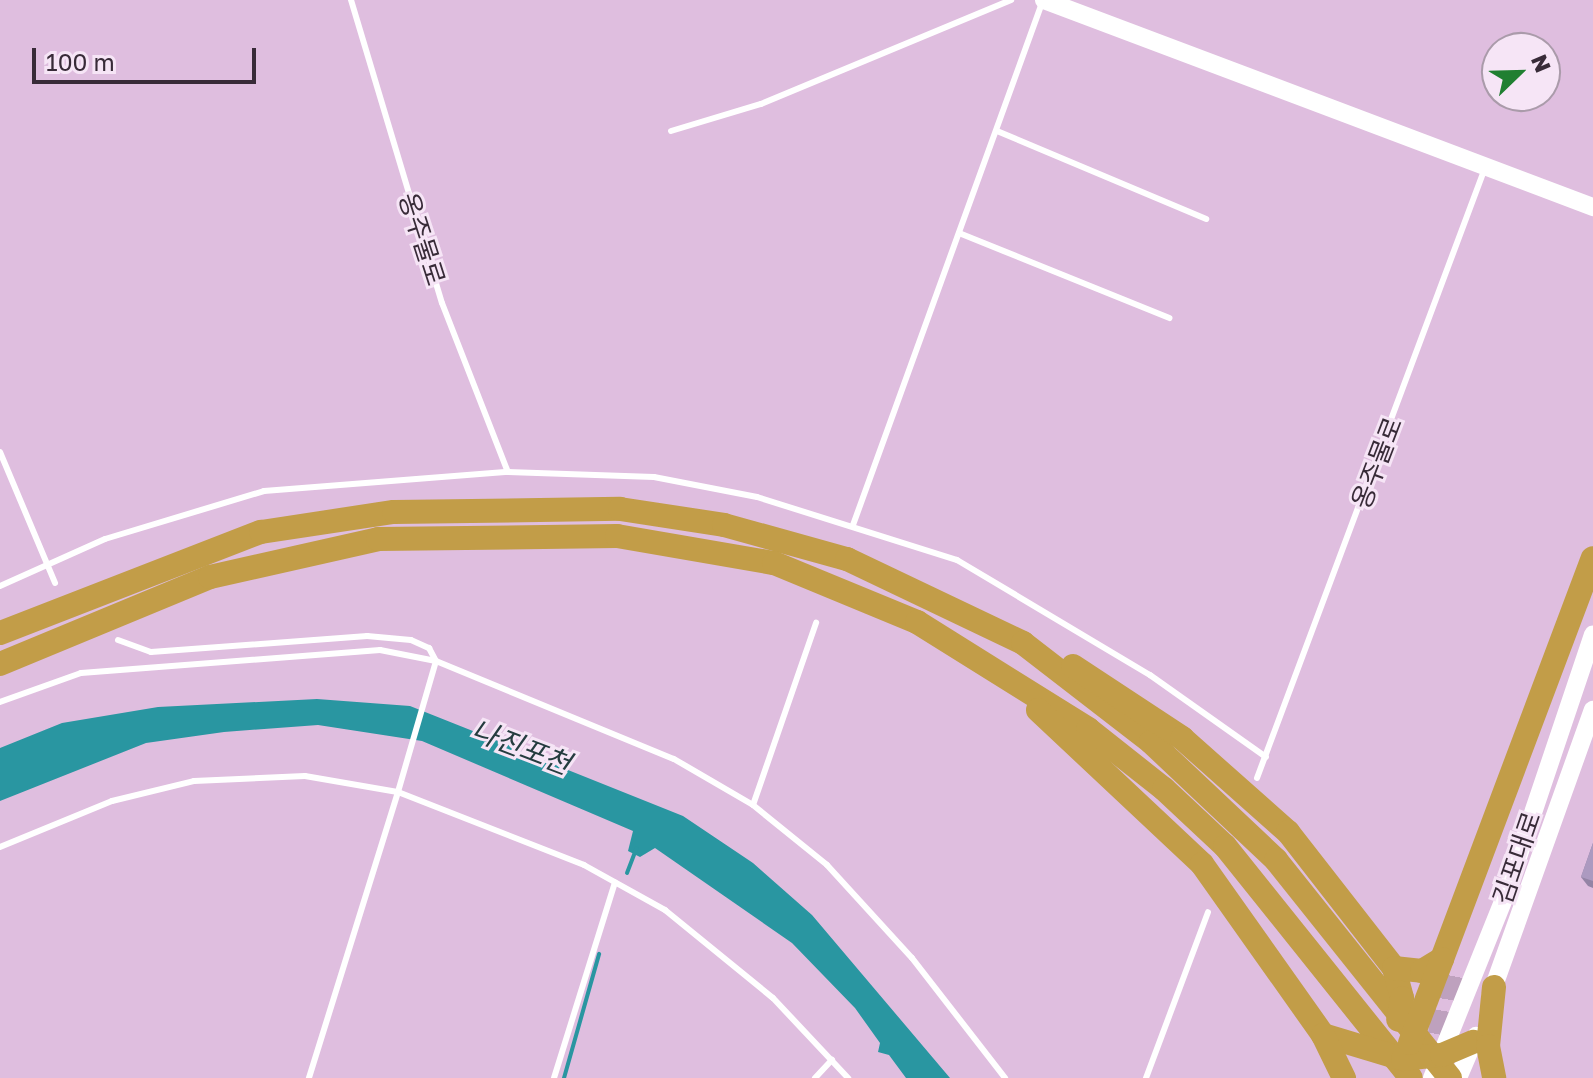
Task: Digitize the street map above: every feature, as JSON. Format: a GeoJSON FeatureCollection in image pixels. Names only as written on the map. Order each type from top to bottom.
{"type":"FeatureCollection","features":[{"type":"Feature","properties":{"kind":"highway"},"geometry":{"type":"LineString","coordinates":[[0,633],[261,532],[381,513],[560,506],[672,515],[791,542],[910,585],[1123,695],[1235,781],[1288,832],[1394,968],[1402,998],[1394,1031],[1357,1049]]}},
{"type":"Feature","properties":{"kind":"highway"},"geometry":{"type":"LineString","coordinates":[[0,664],[137,604],[266,560],[378,539],[532,534],[657,540],[774,563],[851,590],[983,661],[1088,729],[1196,816],[1405,1071]]}},
{"type":"Feature","properties":{"kind":"highway"},"geometry":{"type":"LineString","coordinates":[[1447,965],[1593,558]]}},
{"type":"Feature","properties":{"kind":"highway"},"geometry":{"type":"LineString","coordinates":[[1405,1071],[1593,575]]}},
{"type":"Feature","properties":{"kind":"highway"},"geometry":{"type":"LineString","coordinates":[[1023,643],[1216,799],[1276,860],[1371,981],[1446,1067]]}},
{"type":"Feature","properties":{"kind":"highway"},"geometry":{"type":"LineString","coordinates":[[983,661],[1171,830],[1323,1035],[1344,1078]]}},
{"type":"Feature","properties":{"kind":"highway"},"geometry":{"type":"LineString","coordinates":[[1394,968],[1422,971],[1447,965]]}},
{"type":"Feature","properties":{"kind":"highway"},"geometry":{"type":"LineString","coordinates":[[1494,987],[1488,1046],[1494,1078]]}},
{"type":"Feature","properties":{"kind":"highway"},"geometry":{"type":"LineString","coordinates":[[1323,1035],[1405,1071],[1446,1067],[1473,1042]]}},
{"type":"Feature","properties":{"kind":"main road"},"geometry":{"type":"LineString","coordinates":[[1043,0],[1593,207]]}},
{"type":"Feature","properties":{"kind":"main road","name":"김포대로"},"geometry":{"type":"LineString","coordinates":[[1432,1078],[1446,1067],[1593,634]]}},
{"type":"Feature","properties":{"kind":"main road","name":"김포대로"},"geometry":{"type":"LineString","coordinates":[[1458,1078],[1494,987],[1593,710]]}},
{"type":"Feature","properties":{"kind":"lane","name":"옹주물로"},"geometry":{"type":"LineString","coordinates":[[351,0],[442,303],[508,472]]}},
{"type":"Feature","properties":{"kind":"lane"},"geometry":{"type":"LineString","coordinates":[[671,131],[761,104],[1011,0]]}},
{"type":"Feature","properties":{"kind":"lane"},"geometry":{"type":"LineString","coordinates":[[853,525],[1043,0]]}},
{"type":"Feature","properties":{"kind":"lane"},"geometry":{"type":"LineString","coordinates":[[997,131],[1206,219]]}},
{"type":"Feature","properties":{"kind":"lane","name":"옹주물로"},"geometry":{"type":"LineString","coordinates":[[1257,778],[1485,168]]}},
{"type":"Feature","properties":{"kind":"lane"},"geometry":{"type":"LineString","coordinates":[[959,233],[1169,318]]}},
{"type":"Feature","properties":{"kind":"lane"},"geometry":{"type":"LineString","coordinates":[[0,452],[55,583]]}},
{"type":"Feature","properties":{"kind":"lane"},"geometry":{"type":"LineString","coordinates":[[0,586],[46,564],[264,491],[508,472],[687,482],[924,545],[988,576],[1266,757]]}},
{"type":"Feature","properties":{"kind":"lane"},"geometry":{"type":"LineString","coordinates":[[753,805],[816,623]]}},
{"type":"Feature","properties":{"kind":"lane"},"geometry":{"type":"LineString","coordinates":[[118,640],[151,652],[387,636],[429,648],[436,661],[435,677],[309,1078]]}},
{"type":"Feature","properties":{"kind":"lane"},"geometry":{"type":"LineString","coordinates":[[0,702],[81,673],[380,650],[436,661],[661,753],[753,805],[863,903],[1005,1078]]}},
{"type":"Feature","properties":{"kind":"lane"},"geometry":{"type":"LineString","coordinates":[[0,847],[112,801],[194,781],[305,776],[398,792],[615,882],[718,949],[848,1078]]}},
{"type":"Feature","properties":{"kind":"lane"},"geometry":{"type":"LineString","coordinates":[[554,1078],[615,882]]}},
{"type":"Feature","properties":{"kind":"lane"},"geometry":{"type":"LineString","coordinates":[[1146,1078],[1208,912]]}},
{"type":"Feature","properties":{"kind":"lane"},"geometry":{"type":"LineString","coordinates":[[815,1078],[832,1060]]}},
{"type":"Feature","properties":{"kind":"shaded area"},"geometry":{"type":"Polygon","coordinates":[[[317,699],[410,706],[503,743],[511,734],[518,750],[683,816],[753,863],[812,915],[950,1078],[906,1078],[889,1055],[878,1052],[880,1043],[855,1008],[792,943],[655,848],[640,857],[628,851],[633,831],[422,741],[318,725],[224,732],[146,743],[0,801],[0,748],[62,723],[158,707],[317,699]]]}},
{"type":"Feature","properties":{"kind":"building"},"geometry":{"type":"Polygon","coordinates":[[[1593,843],[1593,881],[1581,877],[1593,843]]]}},
{"type":"Feature","properties":{"kind":"waterway"},"geometry":{"type":"LineString","coordinates":[[627,873],[636,849]]}},
{"type":"Feature","properties":{"kind":"waterway"},"geometry":{"type":"LineString","coordinates":[[564,1078],[599,954]]}},
{"type":"Feature","properties":{"kind":"tunnel"},"geometry":{"type":"LineString","coordinates":[[1433,1070],[1452,970]]}},
{"type":"Feature","properties":{"kind":"water label","name":"나진포천"},"geometry":{"type":"Point","coordinates":[521,747]}}]}
